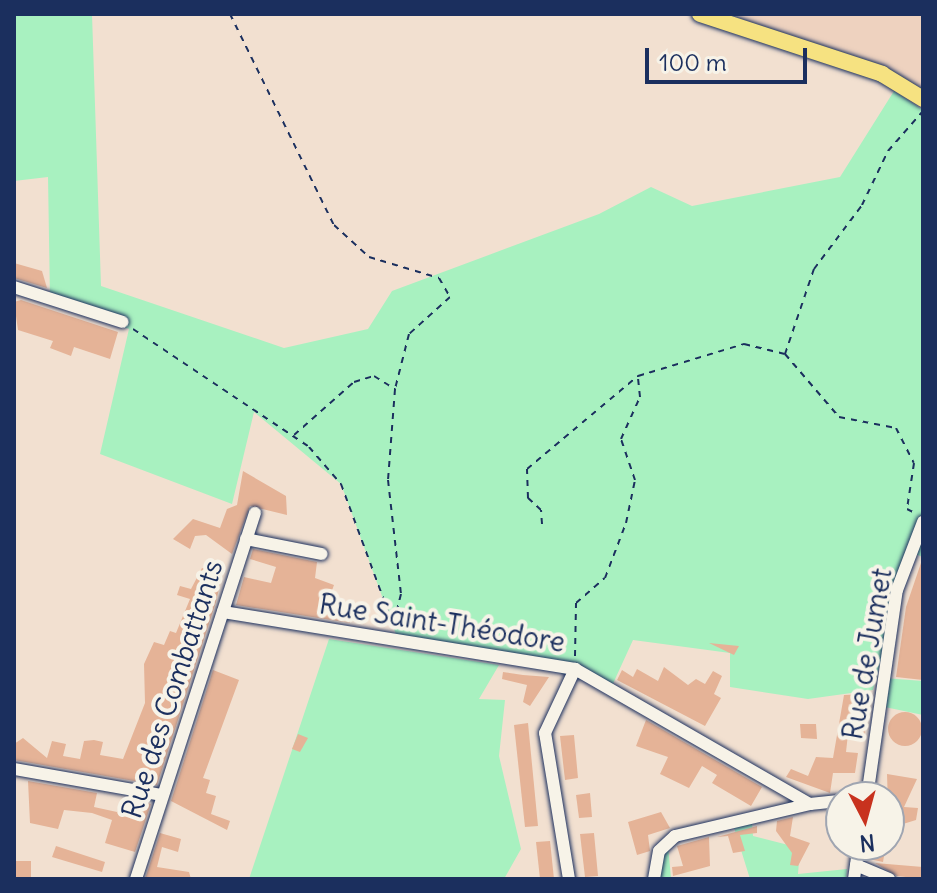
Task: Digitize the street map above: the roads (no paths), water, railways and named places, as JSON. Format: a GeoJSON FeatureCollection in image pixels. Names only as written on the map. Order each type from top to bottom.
{"type":"FeatureCollection","features":[{"type":"Feature","properties":{"kind":"main road"},"geometry":{"type":"LineString","coordinates":[[700,14],[882,74],[923,99]]}},
{"type":"Feature","properties":{"kind":"street"},"geometry":{"type":"LineString","coordinates":[[14,287],[123,322]]}},
{"type":"Feature","properties":{"kind":"street","name":"Rue des Combattants"},"geometry":{"type":"LineString","coordinates":[[136,879],[255,513]]}},
{"type":"Feature","properties":{"kind":"street","name":"Rue de Jumet"},"geometry":{"type":"LineString","coordinates":[[869,781],[897,590],[923,520]]}},
{"type":"Feature","properties":{"kind":"street"},"geometry":{"type":"LineString","coordinates":[[246,539],[322,554]]}},
{"type":"Feature","properties":{"kind":"street","name":"Rue Saint-Théodore"},"geometry":{"type":"LineString","coordinates":[[223,612],[571,668],[810,804]]}},
{"type":"Feature","properties":{"kind":"street"},"geometry":{"type":"LineString","coordinates":[[569,879],[545,733],[571,668]]}},
{"type":"Feature","properties":{"kind":"street"},"geometry":{"type":"LineString","coordinates":[[14,769],[161,795]]}},
{"type":"Feature","properties":{"kind":"street"},"geometry":{"type":"LineString","coordinates":[[654,879],[659,851],[675,836],[825,803]]}},
{"type":"Feature","properties":{"kind":"street"},"geometry":{"type":"LineString","coordinates":[[855,872],[889,879]]}}]}
